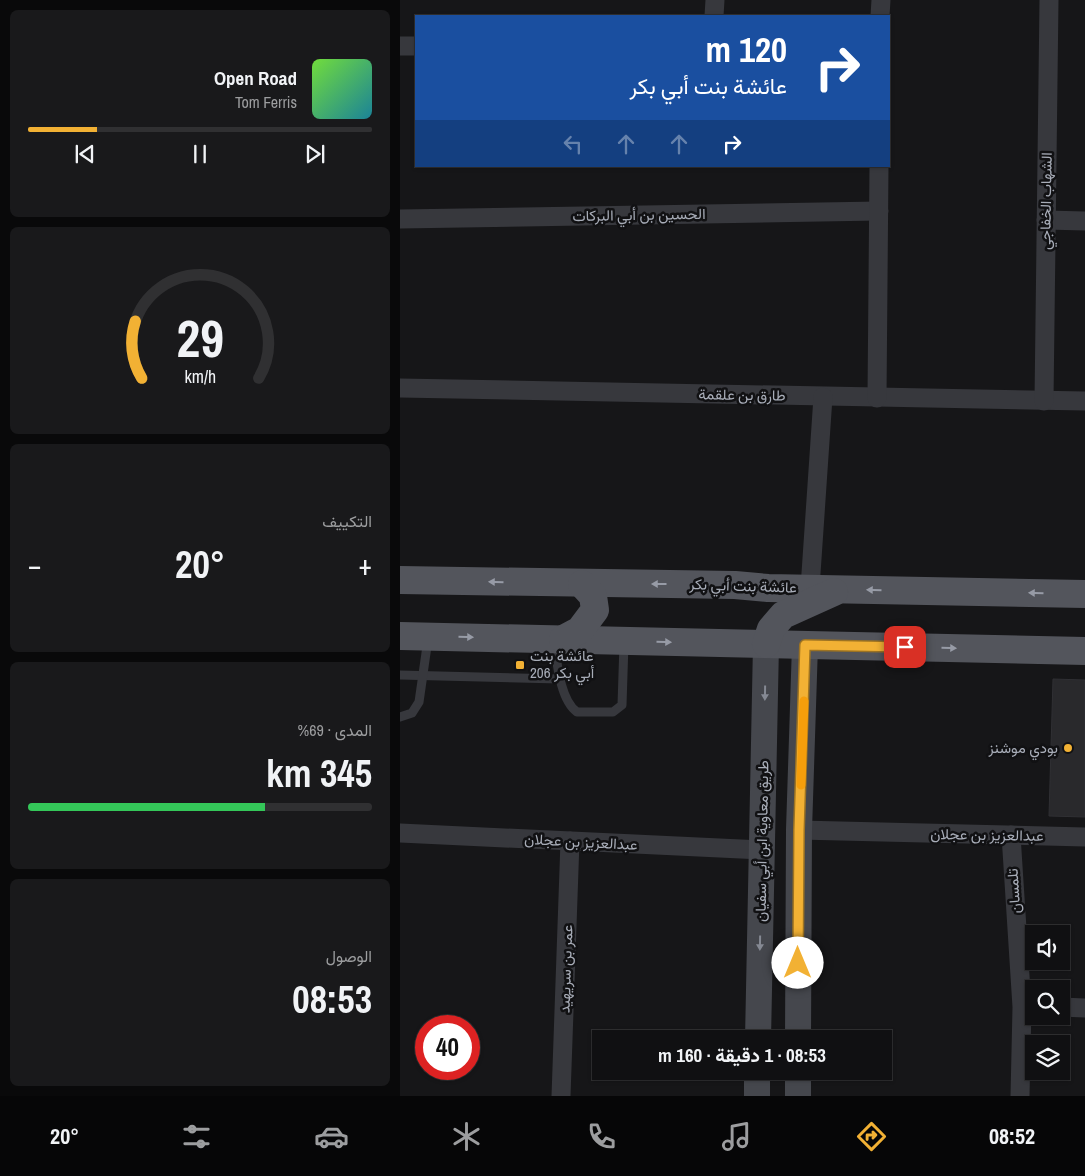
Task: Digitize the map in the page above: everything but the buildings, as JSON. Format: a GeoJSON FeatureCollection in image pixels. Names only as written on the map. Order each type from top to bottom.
{"type":"FeatureCollection","features":[{"type":"Feature","properties":{"kind":"main road","name":"عائشة بنت أبي بكر"},"geometry":{"type":"LineString","coordinates":[[400,580],[735,585],[1085,594]]}},
{"type":"Feature","properties":{"kind":"main road"},"geometry":{"type":"LineString","coordinates":[[558,639],[580,630],[595,610],[593,596],[582,584]]}},
{"type":"Feature","properties":{"kind":"main road"},"geometry":{"type":"LineString","coordinates":[[735,585],[762,599],[783,615],[805,645]]}},
{"type":"Feature","properties":{"kind":"main road"},"geometry":{"type":"LineString","coordinates":[[766,644],[771,629],[783,615],[842,589]]}},
{"type":"Feature","properties":{"kind":"main road"},"geometry":{"type":"LineString","coordinates":[[400,636],[1085,651]]}},
{"type":"Feature","properties":{"kind":"street"},"geometry":{"type":"LineString","coordinates":[[714,15],[715,0]]}},
{"type":"Feature","properties":{"kind":"street"},"geometry":{"type":"LineString","coordinates":[[880,15],[881,0]]}},
{"type":"Feature","properties":{"kind":"street","name":"الشهاب الخفاجي"},"geometry":{"type":"LineString","coordinates":[[1044,401],[1049,0]]}},
{"type":"Feature","properties":{"kind":"street"},"geometry":{"type":"LineString","coordinates":[[400,46],[415,46]]}},
{"type":"Feature","properties":{"kind":"street"},"geometry":{"type":"LineString","coordinates":[[877,398],[879,167]]}},
{"type":"Feature","properties":{"kind":"street","name":"الحسين بن أبي البركات"},"geometry":{"type":"LineString","coordinates":[[400,219],[878,211]]}},
{"type":"Feature","properties":{"kind":"street"},"geometry":{"type":"LineString","coordinates":[[1046,220],[1085,221]]}},
{"type":"Feature","properties":{"kind":"street","name":"طارق بن علقمة"},"geometry":{"type":"LineString","coordinates":[[400,388],[1085,401]]}},
{"type":"Feature","properties":{"kind":"street"},"geometry":{"type":"LineString","coordinates":[[810,588],[824,397]]}},
{"type":"Feature","properties":{"kind":"street","name":"طريق معاوية ابن أبي سفيان"},"geometry":{"type":"LineString","coordinates":[[758,1030],[766,644]]}},
{"type":"Feature","properties":{"kind":"street"},"geometry":{"type":"LineString","coordinates":[[798,1030],[799,830],[805,645]]}},
{"type":"Feature","properties":{"kind":"street","name":"عبدالعزيز بن عجلان"},"geometry":{"type":"LineString","coordinates":[[799,830],[1085,837]]}},
{"type":"Feature","properties":{"kind":"street","name":"عبدالعزيز بن عجلان"},"geometry":{"type":"LineString","coordinates":[[400,833],[762,850]]}},
{"type":"Feature","properties":{"kind":"street","name":"تلمسان"},"geometry":{"type":"LineString","coordinates":[[1011,835],[1025,980]]}},
{"type":"Feature","properties":{"kind":"street","name":"عمر بن سريهيد"},"geometry":{"type":"LineString","coordinates":[[561,1096],[570,841]]}},
{"type":"Feature","properties":{"kind":"street"},"geometry":{"type":"LineString","coordinates":[[1070,1007],[1085,1008]]}},
{"type":"Feature","properties":{"kind":"street","name":"تلمسان"},"geometry":{"type":"LineString","coordinates":[[1020,1096],[1026,1025]]}},
{"type":"Feature","properties":{"kind":"street"},"geometry":{"type":"LineString","coordinates":[[757,1096],[758,1080]]}},
{"type":"Feature","properties":{"kind":"street"},"geometry":{"type":"LineString","coordinates":[[798,1080],[798,1096]]}},
{"type":"Feature","properties":{"kind":"lane"},"geometry":{"type":"LineString","coordinates":[[400,718],[412,713],[419,702],[428,636]]}},
{"type":"Feature","properties":{"kind":"lane"},"geometry":{"type":"LineString","coordinates":[[558,639],[560,679],[568,703],[578,712],[613,712],[622,705],[624,641]]}},
{"type":"Feature","properties":{"kind":"lane"},"geometry":{"type":"LineString","coordinates":[[400,675],[560,679]]}},
{"type":"Feature","properties":{"kind":"slow traffic"},"geometry":{"type":"LineString","coordinates":[[801,785],[804,701]]}},
{"type":"Feature","properties":{"kind":"place","name":"عائشة بنت أبي بكر 206"},"geometry":{"type":"Point","coordinates":[520,665]}},
{"type":"Feature","properties":{"kind":"place","name":"بودي موشنز"},"geometry":{"type":"Point","coordinates":[1068,748]}},
{"type":"Feature","properties":{"kind":"route"},"geometry":{"type":"LineString","coordinates":[[798,963],[799,830],[805,645],[905,647]]}}]}
